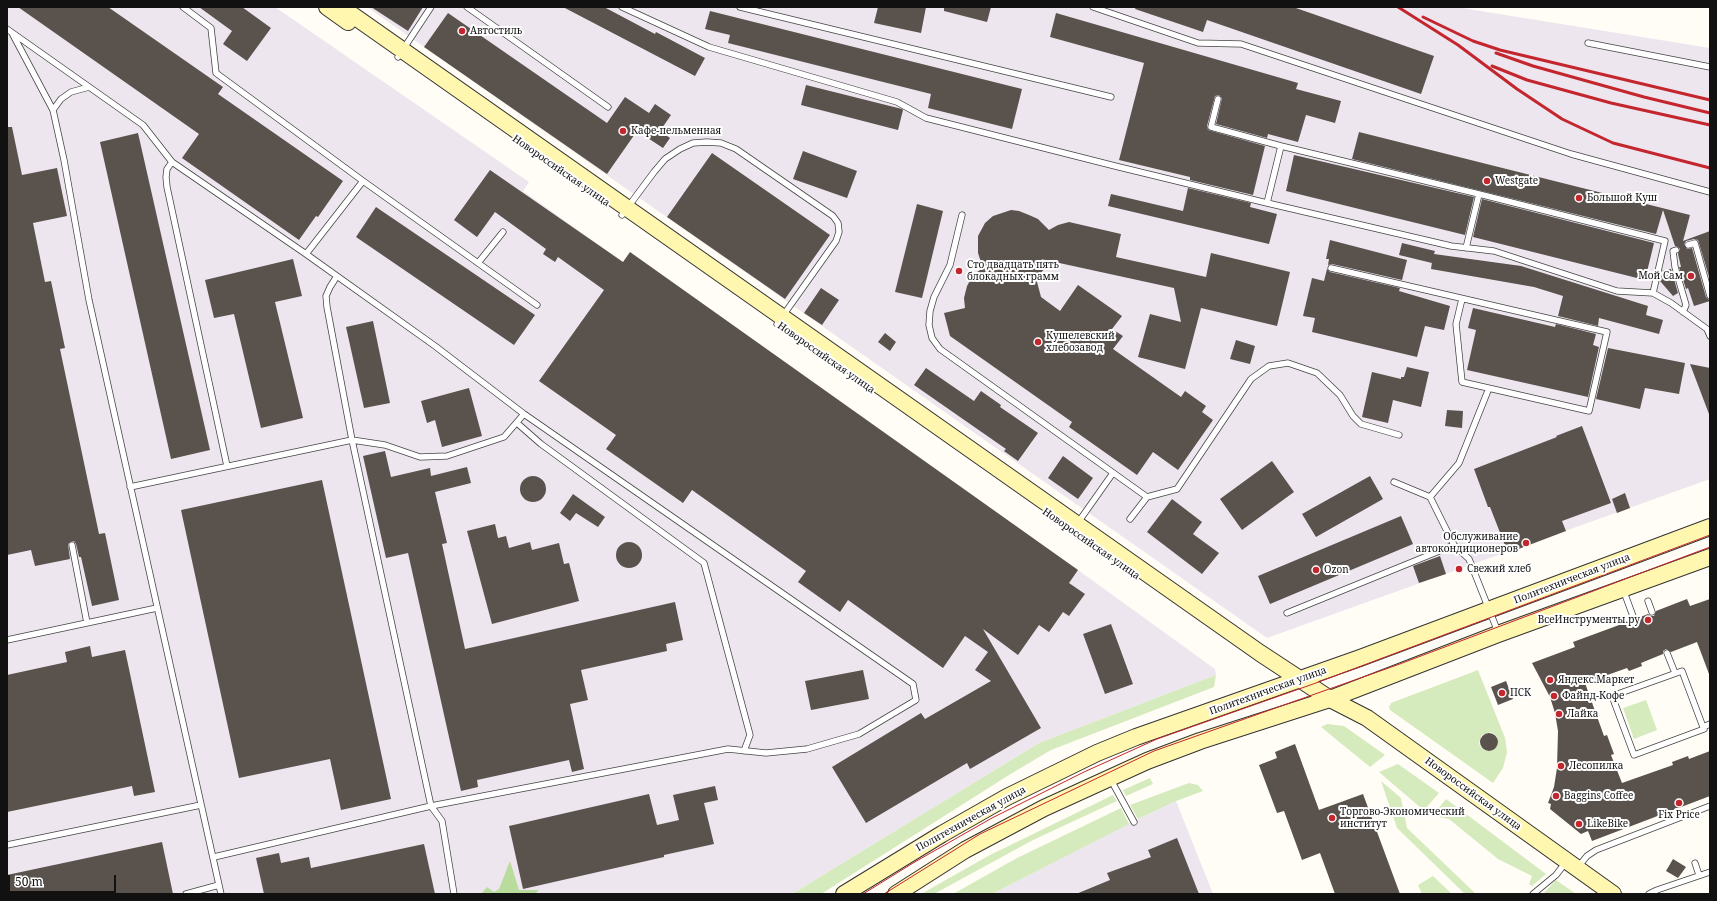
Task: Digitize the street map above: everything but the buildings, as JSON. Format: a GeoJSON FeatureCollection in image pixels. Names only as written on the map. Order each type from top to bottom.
{"type":"FeatureCollection","features":[{"type":"Feature","properties":{"kind":"main road","name":"Новороссийская улица"},"geometry":{"type":"LineString","coordinates":[[327,7],[400,54],[1294,681],[1367,718],[1613,894]]}},
{"type":"Feature","properties":{"kind":"main road","name":"Новороссийская улица"},"geometry":{"type":"LineString","coordinates":[[341,7],[400,54]]}},
{"type":"Feature","properties":{"kind":"main road","name":"Политехническая улица"},"geometry":{"type":"LineString","coordinates":[[844,894],[1007,796],[1097,753],[1136,737],[1489,610],[1710,527]]}},
{"type":"Feature","properties":{"kind":"main road"},"geometry":{"type":"LineString","coordinates":[[896,894],[971,847],[1044,808],[1146,761],[1200,741],[1330,699],[1498,634],[1710,557]]}},
{"type":"Feature","properties":{"kind":"lane"},"geometry":{"type":"LineString","coordinates":[[183,7],[211,28],[216,73],[363,181],[537,305]]}},
{"type":"Feature","properties":{"kind":"lane"},"geometry":{"type":"LineString","coordinates":[[400,54],[431,7]]}},
{"type":"Feature","properties":{"kind":"lane"},"geometry":{"type":"LineString","coordinates":[[466,7],[608,107]]}},
{"type":"Feature","properties":{"kind":"lane"},"geometry":{"type":"LineString","coordinates":[[622,7],[709,48],[897,102],[926,118],[1267,203],[1451,246],[1494,251],[1617,291],[1653,293],[1671,303],[1708,328],[1710,336]]}},
{"type":"Feature","properties":{"kind":"lane"},"geometry":{"type":"LineString","coordinates":[[740,7],[1111,96]]}},
{"type":"Feature","properties":{"kind":"lane"},"geometry":{"type":"LineString","coordinates":[[1093,7],[1198,43],[1241,44],[1571,154],[1710,192]]}},
{"type":"Feature","properties":{"kind":"lane"},"geometry":{"type":"LineString","coordinates":[[9,30],[143,126],[172,162],[306,254],[435,346],[524,414],[913,684],[916,700],[859,734],[807,750],[766,753],[728,749],[431,806],[214,856]]}},
{"type":"Feature","properties":{"kind":"lane"},"geometry":{"type":"LineString","coordinates":[[9,30],[53,110],[64,160],[88,300],[201,805],[214,856],[221,894]]}},
{"type":"Feature","properties":{"kind":"lane"},"geometry":{"type":"LineString","coordinates":[[1588,43],[1710,67]]}},
{"type":"Feature","properties":{"kind":"lane"},"geometry":{"type":"LineString","coordinates":[[53,110],[61,99],[71,92],[89,87]]}},
{"type":"Feature","properties":{"kind":"lane"},"geometry":{"type":"LineString","coordinates":[[1218,99],[1211,127],[1281,146],[1665,241],[1653,293]]}},
{"type":"Feature","properties":{"kind":"lane"},"geometry":{"type":"LineString","coordinates":[[625,212],[665,159],[687,146],[707,142],[722,143],[736,149],[833,216],[838,223],[839,232],[836,242],[780,320]]}},
{"type":"Feature","properties":{"kind":"lane"},"geometry":{"type":"LineString","coordinates":[[1267,203],[1281,146]]}},
{"type":"Feature","properties":{"kind":"lane"},"geometry":{"type":"LineString","coordinates":[[172,162],[167,169],[167,187],[228,466]]}},
{"type":"Feature","properties":{"kind":"lane"},"geometry":{"type":"LineString","coordinates":[[306,254],[363,181]]}},
{"type":"Feature","properties":{"kind":"lane"},"geometry":{"type":"LineString","coordinates":[[1466,248],[1479,194]]}},
{"type":"Feature","properties":{"kind":"lane"},"geometry":{"type":"LineString","coordinates":[[962,215],[950,265],[934,297],[930,311],[929,325],[932,338],[940,349],[1147,497]]}},
{"type":"Feature","properties":{"kind":"lane"},"geometry":{"type":"LineString","coordinates":[[478,263],[503,232]]}},
{"type":"Feature","properties":{"kind":"lane"},"geometry":{"type":"LineString","coordinates":[[1688,245],[1695,243],[1710,296]]}},
{"type":"Feature","properties":{"kind":"lane"},"geometry":{"type":"LineString","coordinates":[[1676,250],[1673,251],[1675,268],[1686,305],[1683,312]]}},
{"type":"Feature","properties":{"kind":"lane"},"geometry":{"type":"LineString","coordinates":[[1331,268],[1607,332],[1589,411],[1462,382],[1456,324],[1462,299]]}},
{"type":"Feature","properties":{"kind":"lane"},"geometry":{"type":"LineString","coordinates":[[337,276],[326,296],[327,307],[352,440],[431,806],[442,821],[454,894]]}},
{"type":"Feature","properties":{"kind":"lane"},"geometry":{"type":"LineString","coordinates":[[1130,519],[1147,497],[1177,489],[1251,379],[1269,366],[1288,363],[1318,373],[1340,395],[1353,416],[1361,424],[1399,435]]}},
{"type":"Feature","properties":{"kind":"lane"},"geometry":{"type":"LineString","coordinates":[[1430,497],[1459,463],[1488,388]]}},
{"type":"Feature","properties":{"kind":"lane"},"geometry":{"type":"LineString","coordinates":[[130,487],[352,440],[385,445],[420,458],[447,456],[504,437],[524,414]]}},
{"type":"Feature","properties":{"kind":"lane"},"geometry":{"type":"LineString","coordinates":[[517,422],[541,444],[704,563],[750,735],[744,751]]}},
{"type":"Feature","properties":{"kind":"lane"},"geometry":{"type":"LineString","coordinates":[[1074,528],[1113,473]]}},
{"type":"Feature","properties":{"kind":"lane"},"geometry":{"type":"LineString","coordinates":[[1394,482],[1430,497],[1454,545],[1469,559],[1498,634]]}},
{"type":"Feature","properties":{"kind":"lane"},"geometry":{"type":"LineString","coordinates":[[72,545],[88,623]]}},
{"type":"Feature","properties":{"kind":"lane"},"geometry":{"type":"LineString","coordinates":[[1287,613],[1454,545]]}},
{"type":"Feature","properties":{"kind":"lane"},"geometry":{"type":"LineString","coordinates":[[1623,588],[1634,619]]}},
{"type":"Feature","properties":{"kind":"lane"},"geometry":{"type":"LineString","coordinates":[[1648,601],[1652,612]]}},
{"type":"Feature","properties":{"kind":"lane"},"geometry":{"type":"LineString","coordinates":[[7,640],[157,608]]}},
{"type":"Feature","properties":{"kind":"lane"},"geometry":{"type":"LineString","coordinates":[[1667,653],[1675,673]]}},
{"type":"Feature","properties":{"kind":"lane"},"geometry":{"type":"LineString","coordinates":[[1682,671],[1703,726],[1704,729],[1634,755],[1612,696],[1682,671]]}},
{"type":"Feature","properties":{"kind":"lane"},"geometry":{"type":"LineString","coordinates":[[1703,726],[1710,724]]}},
{"type":"Feature","properties":{"kind":"lane"},"geometry":{"type":"LineString","coordinates":[[1110,778],[1134,822]]}},
{"type":"Feature","properties":{"kind":"lane"},"geometry":{"type":"LineString","coordinates":[[7,845],[201,805]]}},
{"type":"Feature","properties":{"kind":"lane"},"geometry":{"type":"LineString","coordinates":[[1534,894],[1556,875],[1596,850],[1710,806]]}},
{"type":"Feature","properties":{"kind":"lane"},"geometry":{"type":"LineString","coordinates":[[1695,863],[1699,875]]}},
{"type":"Feature","properties":{"kind":"lane"},"geometry":{"type":"LineString","coordinates":[[1649,894],[1710,872]]}},
{"type":"Feature","properties":{"kind":"lane"},"geometry":{"type":"LineString","coordinates":[[186,894],[219,885]]}},
{"type":"Feature","properties":{"kind":"shaded area"},"geometry":{"type":"Polygon","coordinates":[[[7,7],[275,7],[529,182],[523,191],[623,262],[1078,570],[1215,669],[1216,675],[1039,743],[792,894],[7,894],[7,7]]]}},
{"type":"Feature","properties":{"kind":"shaded area"},"geometry":{"type":"Polygon","coordinates":[[[367,7],[1456,7],[1710,48],[1710,479],[1267,638],[367,7]]]}},
{"type":"Feature","properties":{"kind":"shaded area"},"geometry":{"type":"Polygon","coordinates":[[[1176,801],[1213,894],[992,894],[1138,819],[1176,801]]]}},
{"type":"Feature","properties":{"kind":"green space"},"geometry":{"type":"Polygon","coordinates":[[[1478,670],[1505,738],[1507,752],[1503,768],[1493,783],[1390,710],[1389,707],[1391,703],[1478,670]],[[1491,732],[1482,735],[1479,744],[1482,748],[1486,751],[1491,751],[1498,745],[1498,739],[1491,732]]]}},
{"type":"Feature","properties":{"kind":"green space"},"geometry":{"type":"Polygon","coordinates":[[[1216,675],[1214,687],[1051,750],[821,894],[792,894],[1039,743],[1216,675]]]}},
{"type":"Feature","properties":{"kind":"green space"},"geometry":{"type":"Polygon","coordinates":[[[1646,700],[1657,730],[1634,739],[1623,708],[1646,700]]]}},
{"type":"Feature","properties":{"kind":"green space"},"geometry":{"type":"Polygon","coordinates":[[[1327,724],[1344,726],[1385,755],[1370,767],[1321,727],[1327,724]]]}},
{"type":"Feature","properties":{"kind":"green space"},"geometry":{"type":"Polygon","coordinates":[[[1398,764],[1439,793],[1425,809],[1421,808],[1379,772],[1398,764]]]}},
{"type":"Feature","properties":{"kind":"green space"},"geometry":{"type":"Polygon","coordinates":[[[1150,778],[1153,784],[1126,796],[1123,790],[1150,778]]]}},
{"type":"Feature","properties":{"kind":"green space"},"geometry":{"type":"Polygon","coordinates":[[[1381,781],[1401,798],[1407,828],[1476,894],[1465,894],[1397,828],[1381,781]]]}},
{"type":"Feature","properties":{"kind":"green space"},"geometry":{"type":"Polygon","coordinates":[[[1189,783],[1198,785],[1203,791],[1176,801],[1138,819],[1130,805],[1189,783]]]}},
{"type":"Feature","properties":{"kind":"green space"},"geometry":{"type":"Polygon","coordinates":[[[1113,795],[1117,801],[1033,840],[934,894],[921,894],[990,855],[1113,795]]]}},
{"type":"Feature","properties":{"kind":"green space"},"geometry":{"type":"Polygon","coordinates":[[[1446,799],[1546,874],[1532,886],[1529,884],[1532,876],[1498,859],[1449,819],[1439,817],[1437,810],[1446,799]]]}},
{"type":"Feature","properties":{"kind":"green space"},"geometry":{"type":"Polygon","coordinates":[[[1121,808],[1129,824],[992,894],[953,894],[1017,858],[1121,808]]]}},
{"type":"Feature","properties":{"kind":"green space"},"geometry":{"type":"Polygon","coordinates":[[[510,861],[519,890],[539,890],[535,894],[481,894],[487,887],[494,892],[499,889],[510,861]]]}},
{"type":"Feature","properties":{"kind":"green space"},"geometry":{"type":"Polygon","coordinates":[[[1433,876],[1452,894],[1422,894],[1418,885],[1433,876]]]}},
{"type":"Feature","properties":{"kind":"green space"},"geometry":{"type":"Polygon","coordinates":[[[1556,880],[1576,894],[1543,894],[1556,880]]]}},
{"type":"Feature","properties":{"kind":"tram line"},"geometry":{"type":"LineString","coordinates":[[863,894],[913,863],[992,818],[1084,772],[1157,739],[1316,683],[1710,535]]}},
{"type":"Feature","properties":{"kind":"tram line"},"geometry":{"type":"LineString","coordinates":[[884,894],[980,834],[1154,751],[1397,665],[1710,547]]}},
{"type":"Feature","properties":{"kind":"railway"},"geometry":{"type":"LineString","coordinates":[[1398,7],[1458,45],[1517,89],[1562,119],[1613,143],[1710,168]]}},
{"type":"Feature","properties":{"kind":"railway"},"geometry":{"type":"LineString","coordinates":[[1423,17],[1473,41],[1500,50],[1710,100]]}},
{"type":"Feature","properties":{"kind":"railway"},"geometry":{"type":"LineString","coordinates":[[1496,53],[1533,66],[1644,97],[1710,113]]}},
{"type":"Feature","properties":{"kind":"railway"},"geometry":{"type":"LineString","coordinates":[[1492,66],[1527,80],[1611,103],[1710,125]]}},
{"type":"Feature","properties":{"kind":"place","name":"Автостиль"},"geometry":{"type":"Point","coordinates":[462,31]}},
{"type":"Feature","properties":{"kind":"place","name":"Кафе-пельменная"},"geometry":{"type":"Point","coordinates":[623,131]}},
{"type":"Feature","properties":{"kind":"place","name":"Westgate"},"geometry":{"type":"Point","coordinates":[1487,181]}},
{"type":"Feature","properties":{"kind":"place","name":"Большой Куш"},"geometry":{"type":"Point","coordinates":[1579,198]}},
{"type":"Feature","properties":{"kind":"place","name":"Сто двадцать пять блокадных грамм"},"geometry":{"type":"Point","coordinates":[959,271]}},
{"type":"Feature","properties":{"kind":"place","name":"Мой Сам"},"geometry":{"type":"Point","coordinates":[1691,276]}},
{"type":"Feature","properties":{"kind":"place","name":"Кушелевский хлебозавод"},"geometry":{"type":"Point","coordinates":[1038,342]}},
{"type":"Feature","properties":{"kind":"place","name":"Обслуживание автокондиционеров"},"geometry":{"type":"Point","coordinates":[1526,543]}},
{"type":"Feature","properties":{"kind":"place","name":"Свежий хлеб"},"geometry":{"type":"Point","coordinates":[1459,569]}},
{"type":"Feature","properties":{"kind":"place","name":"Ozon"},"geometry":{"type":"Point","coordinates":[1316,570]}},
{"type":"Feature","properties":{"kind":"place","name":"ВсеИнструменты.ру"},"geometry":{"type":"Point","coordinates":[1648,620]}},
{"type":"Feature","properties":{"kind":"place","name":"Яндекс.Маркет"},"geometry":{"type":"Point","coordinates":[1550,680]}},
{"type":"Feature","properties":{"kind":"place","name":"ПСК"},"geometry":{"type":"Point","coordinates":[1502,693]}},
{"type":"Feature","properties":{"kind":"place","name":"Файнд-Кофе"},"geometry":{"type":"Point","coordinates":[1554,696]}},
{"type":"Feature","properties":{"kind":"place","name":"Лайка"},"geometry":{"type":"Point","coordinates":[1559,714]}},
{"type":"Feature","properties":{"kind":"place","name":"Лесопилка"},"geometry":{"type":"Point","coordinates":[1561,766]}},
{"type":"Feature","properties":{"kind":"place","name":"Baggins Coffee"},"geometry":{"type":"Point","coordinates":[1556,796]}},
{"type":"Feature","properties":{"kind":"place","name":"Fix Price"},"geometry":{"type":"Point","coordinates":[1679,803]}},
{"type":"Feature","properties":{"kind":"place","name":"Торгово-Экономический институт"},"geometry":{"type":"Point","coordinates":[1332,818]}},
{"type":"Feature","properties":{"kind":"place","name":"LikeBike"},"geometry":{"type":"Point","coordinates":[1579,824]}}]}
